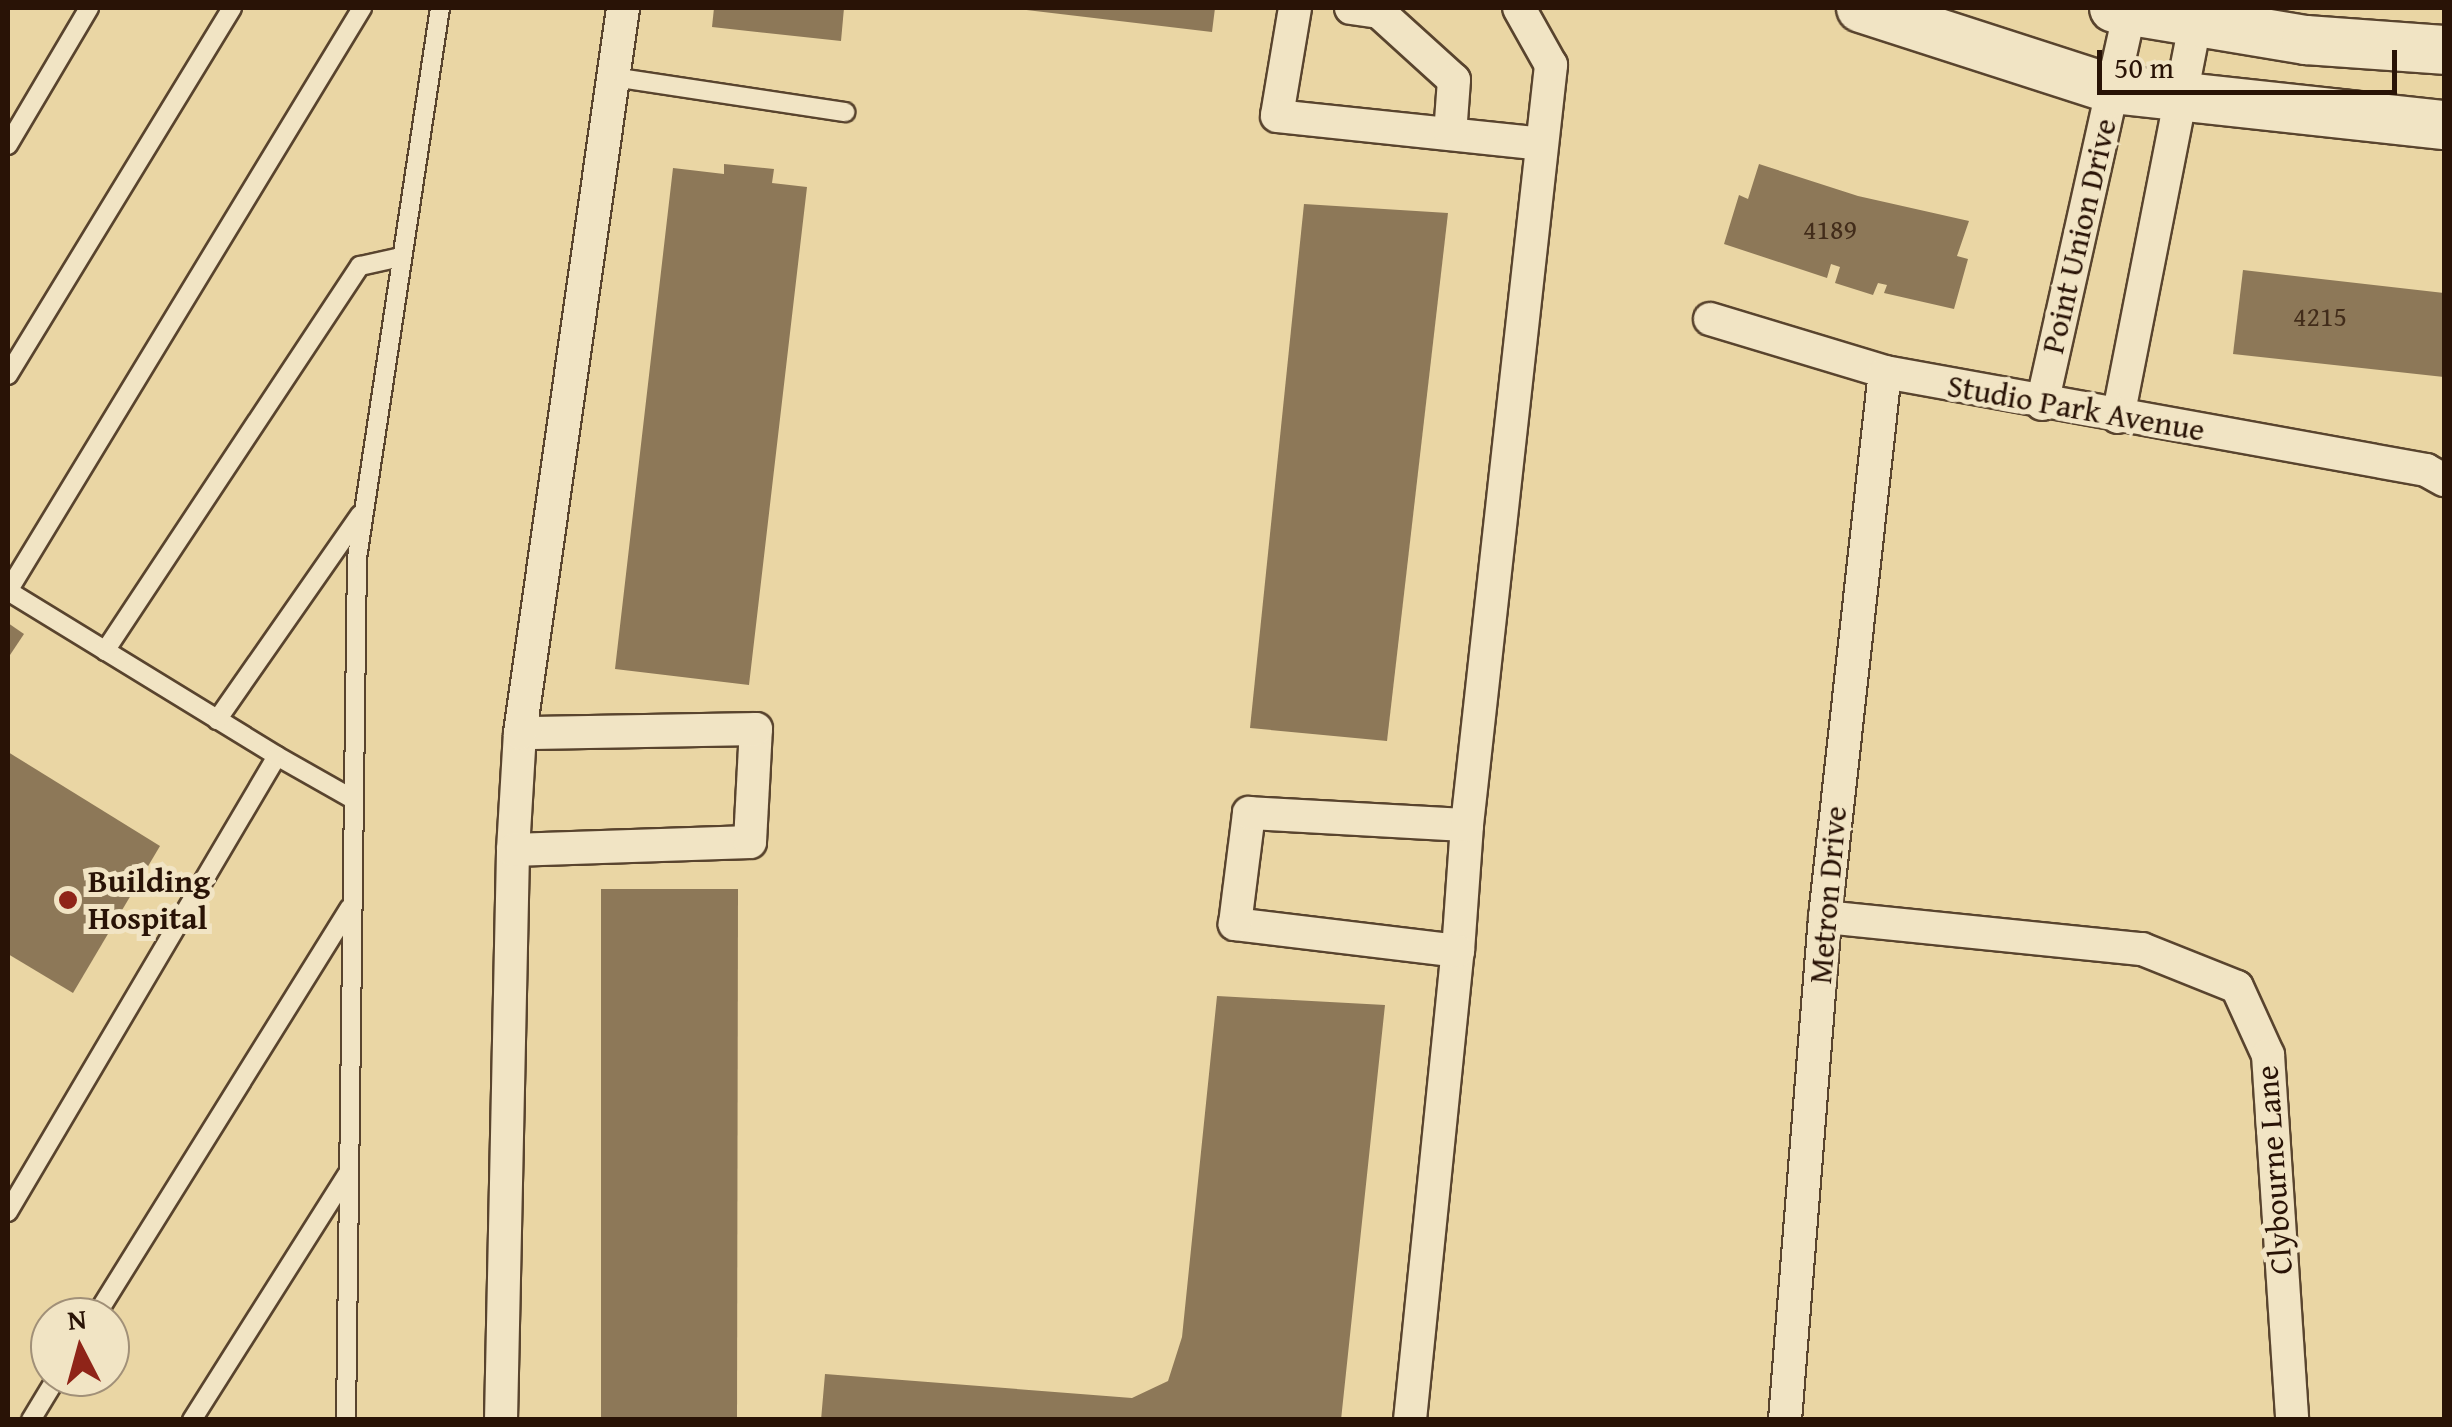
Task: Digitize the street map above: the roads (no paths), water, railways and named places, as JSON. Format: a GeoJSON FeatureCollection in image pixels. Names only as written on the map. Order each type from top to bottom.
{"type":"FeatureCollection","features":[{"type":"Feature","properties":{"kind":"main road"},"geometry":{"type":"LineString","coordinates":[[1861,8],[2112,89],[2179,100],[2444,125]]}},
{"type":"Feature","properties":{"kind":"main road"},"geometry":{"type":"LineString","coordinates":[[2122,9],[2194,24],[2444,50]]}},
{"type":"Feature","properties":{"kind":"street"},"geometry":{"type":"LineString","coordinates":[[500,1420],[513,850],[520,733],[623,8]]}},
{"type":"Feature","properties":{"kind":"street"},"geometry":{"type":"LineString","coordinates":[[1294,8],[1277,116],[1542,144]]}},
{"type":"Feature","properties":{"kind":"street"},"geometry":{"type":"LineString","coordinates":[[1351,8],[1379,12],[1454,80],[1450,134]]}},
{"type":"Feature","properties":{"kind":"street"},"geometry":{"type":"LineString","coordinates":[[1410,1420],[1467,826],[1551,65],[1520,8]]}},
{"type":"Feature","properties":{"kind":"street","name":"Point Union Drive"},"geometry":{"type":"LineString","coordinates":[[2042,404],[2112,89],[2122,9]]}},
{"type":"Feature","properties":{"kind":"street"},"geometry":{"type":"LineString","coordinates":[[2118,417],[2194,24]]}},
{"type":"Feature","properties":{"kind":"street","name":"Studio Park Avenue"},"geometry":{"type":"LineString","coordinates":[[1710,319],[1885,372],[2042,404],[2426,470],[2444,480]]}},
{"type":"Feature","properties":{"kind":"street","name":"Metron Drive"},"geometry":{"type":"LineString","coordinates":[[1785,1420],[1825,917],[1885,372]]}},
{"type":"Feature","properties":{"kind":"street"},"geometry":{"type":"LineString","coordinates":[[513,850],[750,842],[756,729],[520,733]]}},
{"type":"Feature","properties":{"kind":"street"},"geometry":{"type":"LineString","coordinates":[[1458,950],[1235,924],[1249,813],[1467,826]]}},
{"type":"Feature","properties":{"kind":"street","name":"Clybourne Lane"},"geometry":{"type":"LineString","coordinates":[[1825,917],[2142,949],[2237,987],[2268,1056],[2292,1420]]}},
{"type":"Feature","properties":{"kind":"lane"},"geometry":{"type":"LineString","coordinates":[[8,145],[89,8]]}},
{"type":"Feature","properties":{"kind":"lane"},"geometry":{"type":"LineString","coordinates":[[8,375],[232,8]]}},
{"type":"Feature","properties":{"kind":"lane"},"geometry":{"type":"LineString","coordinates":[[351,798],[8,591],[362,8]]}},
{"type":"Feature","properties":{"kind":"lane"},"geometry":{"type":"LineString","coordinates":[[346,1420],[353,627],[363,512],[440,8]]}},
{"type":"Feature","properties":{"kind":"lane"},"geometry":{"type":"LineString","coordinates":[[613,77],[845,112]]}},
{"type":"Feature","properties":{"kind":"lane"},"geometry":{"type":"LineString","coordinates":[[105,651],[360,266],[401,257]]}},
{"type":"Feature","properties":{"kind":"lane"},"geometry":{"type":"LineString","coordinates":[[218,720],[363,512]]}},
{"type":"Feature","properties":{"kind":"lane"},"geometry":{"type":"LineString","coordinates":[[8,1212],[276,756]]}},
{"type":"Feature","properties":{"kind":"lane"},"geometry":{"type":"LineString","coordinates":[[107,1297],[350,907]]}},
{"type":"Feature","properties":{"kind":"lane"},"geometry":{"type":"LineString","coordinates":[[192,1420],[348,1172]]}},
{"type":"Feature","properties":{"kind":"lane"},"geometry":{"type":"LineString","coordinates":[[31,1420],[45,1397]]}},
{"type":"Feature","properties":{"kind":"place","name":"Building Hospital"},"geometry":{"type":"Point","coordinates":[68,900]}}]}
